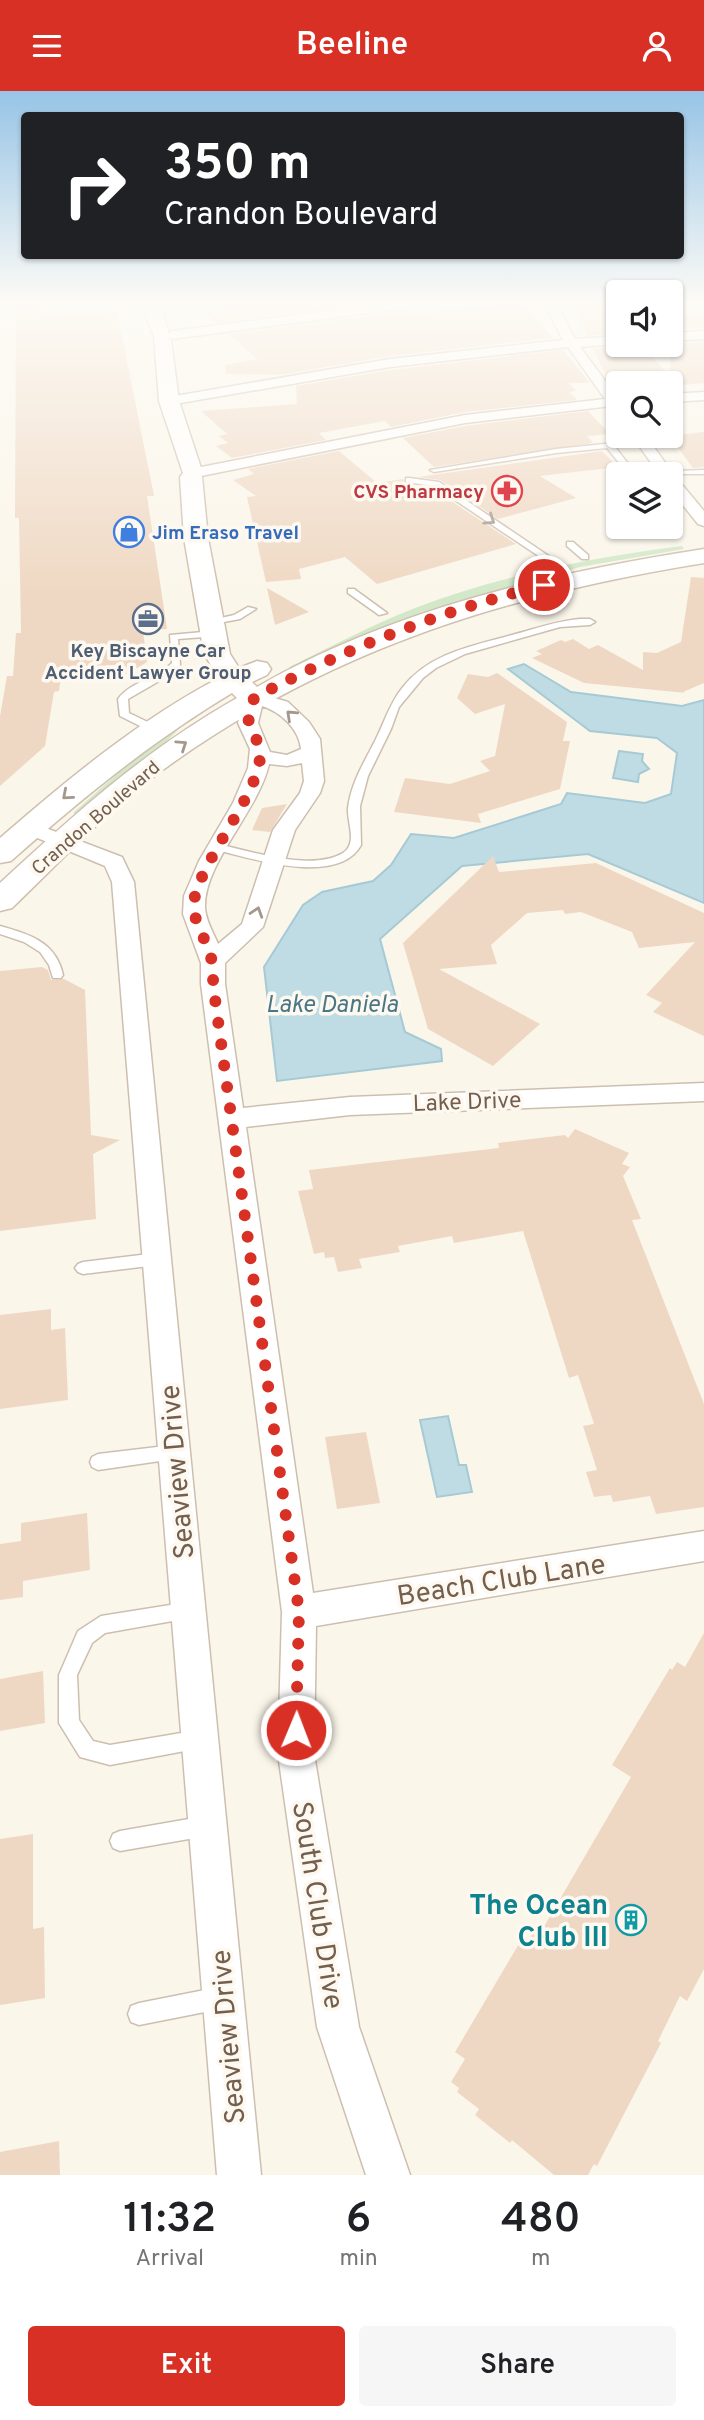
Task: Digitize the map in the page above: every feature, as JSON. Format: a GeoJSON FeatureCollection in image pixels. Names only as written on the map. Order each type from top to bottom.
{"type":"FeatureCollection","features":[{"type":"Feature","properties":{"kind":"main road"},"geometry":{"type":"LineString","coordinates":[[169,401],[194,472],[196,538],[219,661],[244,689]]}},
{"type":"Feature","properties":{"kind":"main road","name":"Crandon Boulevard"},"geometry":{"type":"LineString","coordinates":[[4,893],[150,766],[244,689],[364,620],[570,555],[704,539]]}},
{"type":"Feature","properties":{"kind":"main road","name":"Crandon Boulevard"},"geometry":{"type":"LineString","coordinates":[[0,855],[82,782],[154,729],[244,689],[453,611],[571,579],[704,556]]}},
{"type":"Feature","properties":{"kind":"street"},"geometry":{"type":"LineString","coordinates":[[194,472],[465,419],[606,404]]}},
{"type":"Feature","properties":{"kind":"street"},"geometry":{"type":"LineString","coordinates":[[683,493],[702,516]]}},
{"type":"Feature","properties":{"kind":"street"},"geometry":{"type":"LineString","coordinates":[[244,689],[248,723],[260,754],[270,760],[283,761],[295,760],[313,751]]}},
{"type":"Feature","properties":{"kind":"street"},"geometry":{"type":"LineString","coordinates":[[212,961],[252,927],[284,830],[310,793],[314,781],[313,751],[306,732],[292,714],[281,706],[244,689]]}},
{"type":"Feature","properties":{"kind":"street","name":"South Club Drive"},"geometry":{"type":"LineString","coordinates":[[260,754],[256,776],[217,847],[195,898],[197,926],[212,961],[299,1612],[296,1754],[336,2013],[388,2175]]}},
{"type":"Feature","properties":{"kind":"street","name":"Seaview Drive"},"geometry":{"type":"LineString","coordinates":[[30,828],[114,862],[123,882],[239,2175]]}},
{"type":"Feature","properties":{"kind":"street","name":"Lake Drive"},"geometry":{"type":"LineString","coordinates":[[232,1119],[350,1106],[704,1092]]}},
{"type":"Feature","properties":{"kind":"street","name":"Beach Club Lane"},"geometry":{"type":"LineString","coordinates":[[299,1612],[704,1546]]}},
{"type":"Feature","properties":{"kind":"lane"},"geometry":{"type":"LineString","coordinates":[[434,470],[606,445]]}},
{"type":"Feature","properties":{"kind":"lane"},"geometry":{"type":"LineString","coordinates":[[611,448],[622,462]]}},
{"type":"Feature","properties":{"kind":"lane"},"geometry":{"type":"LineString","coordinates":[[683,474],[704,472]]}},
{"type":"Feature","properties":{"kind":"lane"},"geometry":{"type":"LineString","coordinates":[[409,480],[436,484],[570,555]]}},
{"type":"Feature","properties":{"kind":"lane"},"geometry":{"type":"LineString","coordinates":[[351,591],[364,620]]}},
{"type":"Feature","properties":{"kind":"lane"},"geometry":{"type":"LineString","coordinates":[[154,729],[124,714],[123,699],[127,694],[170,671],[177,663],[173,638],[214,628],[251,609]]}},
{"type":"Feature","properties":{"kind":"lane"},"geometry":{"type":"LineString","coordinates":[[217,847],[296,863],[327,863],[349,855],[356,848],[353,810],[363,770],[385,731],[394,706],[416,675],[443,657],[568,622],[590,622]]}},
{"type":"Feature","properties":{"kind":"lane"},"geometry":{"type":"LineString","coordinates":[[0,930],[40,944],[53,957],[57,975]]}},
{"type":"Feature","properties":{"kind":"lane"},"geometry":{"type":"LineString","coordinates":[[83,1268],[156,1259]]}},
{"type":"Feature","properties":{"kind":"lane"},"geometry":{"type":"LineString","coordinates":[[98,1462],[174,1452]]}},
{"type":"Feature","properties":{"kind":"lane"},"geometry":{"type":"LineString","coordinates":[[189,1611],[101,1625],[85,1637],[68,1675],[69,1723],[87,1750],[110,1755],[200,1740]]}},
{"type":"Feature","properties":{"kind":"lane"},"geometry":{"type":"LineString","coordinates":[[120,1841],[208,1826]]}},
{"type":"Feature","properties":{"kind":"lane"},"geometry":{"type":"LineString","coordinates":[[139,2014],[223,1997]]}},
{"type":"Feature","properties":{"kind":"green space"},"geometry":{"type":"Polygon","coordinates":[[[682,546],[684,549],[580,567],[434,610],[292,669],[289,667],[415,608],[480,586],[581,562],[682,546]]]}},
{"type":"Feature","properties":{"kind":"green space"},"geometry":{"type":"Polygon","coordinates":[[[201,709],[205,711],[182,726],[152,756],[79,815],[73,813],[143,751],[201,709]]]}},
{"type":"Feature","properties":{"kind":"water","name":"Lake Daniela"},"geometry":{"type":"Polygon","coordinates":[[[524,664],[571,692],[682,706],[704,700],[704,903],[588,854],[462,866],[380,939],[405,1032],[441,1049],[442,1061],[277,1081],[264,967],[303,905],[322,892],[373,881],[391,865],[411,834],[454,838],[561,804],[567,793],[645,803],[671,794],[677,753],[657,738],[590,731],[508,669],[524,664]]]}},
{"type":"Feature","properties":{"kind":"water"},"geometry":{"type":"Polygon","coordinates":[[[619,751],[643,754],[642,761],[649,769],[639,774],[638,782],[613,778],[619,751]]]}},
{"type":"Feature","properties":{"kind":"water"},"geometry":{"type":"Polygon","coordinates":[[[448,1416],[459,1465],[466,1465],[472,1492],[437,1497],[420,1420],[448,1416]]]}},
{"type":"Feature","properties":{"kind":"building"},"geometry":{"type":"Polygon","coordinates":[[[16,401],[135,401],[154,496],[147,496],[167,629],[143,631],[147,662],[117,680],[116,665],[62,668],[59,691],[54,692],[45,746],[0,786],[0,716],[7,676],[13,676],[16,633],[21,633],[19,518],[15,518],[16,401]]]}},
{"type":"Feature","properties":{"kind":"building"},"geometry":{"type":"Polygon","coordinates":[[[297,401],[565,401],[465,412],[391,427],[385,421],[319,433],[326,440],[232,458],[216,446],[228,443],[219,436],[227,434],[201,411],[297,404],[297,401]]]}},
{"type":"Feature","properties":{"kind":"building"},"geometry":{"type":"Polygon","coordinates":[[[588,411],[606,430],[606,434],[587,436],[593,443],[434,467],[403,438],[465,426],[588,411]]]}},
{"type":"Feature","properties":{"kind":"building"},"geometry":{"type":"Polygon","coordinates":[[[704,432],[704,467],[693,468],[678,448],[683,448],[683,434],[704,432]]]}},
{"type":"Feature","properties":{"kind":"building"},"geometry":{"type":"Polygon","coordinates":[[[339,451],[377,483],[403,479],[406,485],[433,489],[516,544],[377,584],[345,557],[299,569],[301,579],[266,582],[247,497],[256,496],[233,480],[254,474],[248,469],[339,451]]]}},
{"type":"Feature","properties":{"kind":"building"},"geometry":{"type":"Polygon","coordinates":[[[602,451],[613,462],[606,462],[606,468],[540,476],[576,498],[498,519],[440,480],[418,477],[602,451]]]}},
{"type":"Feature","properties":{"kind":"building"},"geometry":{"type":"Polygon","coordinates":[[[691,577],[704,578],[704,683],[683,692],[686,693],[584,683],[532,658],[542,654],[536,651],[561,640],[565,642],[573,639],[589,649],[598,645],[643,670],[643,652],[657,653],[681,642],[691,577]]]}},
{"type":"Feature","properties":{"kind":"building"},"geometry":{"type":"Polygon","coordinates":[[[267,588],[309,612],[275,625],[267,588]]]}},
{"type":"Feature","properties":{"kind":"building"},"geometry":{"type":"Polygon","coordinates":[[[497,673],[567,722],[563,741],[570,741],[560,789],[478,814],[481,823],[394,812],[405,778],[450,784],[490,771],[480,761],[495,756],[505,704],[475,714],[457,698],[468,674],[488,677],[497,673]]]}},
{"type":"Feature","properties":{"kind":"building"},"geometry":{"type":"Polygon","coordinates":[[[287,804],[270,832],[252,830],[262,808],[287,804]]]}},
{"type":"Feature","properties":{"kind":"building"},"geometry":{"type":"Polygon","coordinates":[[[493,856],[499,872],[596,863],[704,913],[704,1036],[653,1012],[662,1003],[646,995],[695,942],[639,948],[632,932],[581,912],[565,914],[563,910],[527,913],[491,945],[497,964],[439,969],[540,1024],[493,1066],[428,1029],[403,943],[493,856]]]}},
{"type":"Feature","properties":{"kind":"building"},"geometry":{"type":"Polygon","coordinates":[[[42,967],[48,970],[51,980],[64,979],[85,990],[91,1135],[120,1140],[93,1154],[96,1219],[0,1231],[0,971],[42,967]]]}},
{"type":"Feature","properties":{"kind":"building"},"geometry":{"type":"Polygon","coordinates":[[[575,1129],[629,1153],[622,1164],[630,1167],[623,1176],[641,1219],[632,1220],[704,1404],[704,1507],[656,1514],[650,1496],[613,1502],[611,1495],[594,1497],[586,1472],[597,1470],[583,1426],[594,1424],[578,1375],[569,1378],[523,1231],[454,1243],[452,1236],[398,1246],[400,1252],[359,1259],[362,1268],[338,1272],[334,1257],[325,1258],[324,1252],[314,1254],[298,1191],[313,1189],[309,1170],[499,1148],[498,1143],[565,1135],[568,1138],[575,1129]]]}},
{"type":"Feature","properties":{"kind":"building"},"geometry":{"type":"Polygon","coordinates":[[[51,1309],[51,1330],[65,1328],[68,1400],[0,1409],[0,1315],[51,1309]]]}},
{"type":"Feature","properties":{"kind":"building"},"geometry":{"type":"Polygon","coordinates":[[[366,1432],[380,1503],[337,1509],[325,1437],[366,1432]]]}},
{"type":"Feature","properties":{"kind":"building"},"geometry":{"type":"Polygon","coordinates":[[[87,1513],[90,1570],[23,1581],[23,1597],[0,1600],[0,1544],[21,1541],[21,1523],[87,1513]]]}},
{"type":"Feature","properties":{"kind":"building","name":"The Ocean Club III"},"geometry":{"type":"Polygon","coordinates":[[[704,1633],[704,1969],[687,2001],[680,1996],[658,2041],[661,2043],[597,2166],[594,2164],[588,2175],[554,2175],[512,2140],[510,2143],[475,2115],[479,2109],[457,2092],[459,2088],[451,2082],[465,2059],[455,2052],[520,1942],[524,1946],[537,1926],[542,1930],[631,1777],[612,1765],[670,1668],[672,1670],[677,1662],[685,1667],[704,1633]]]}},
{"type":"Feature","properties":{"kind":"building"},"geometry":{"type":"Polygon","coordinates":[[[43,1671],[45,1723],[0,1731],[0,1679],[43,1671]]]}},
{"type":"Feature","properties":{"kind":"building"},"geometry":{"type":"Polygon","coordinates":[[[33,1834],[33,1929],[44,1927],[45,1998],[0,2005],[0,1839],[33,1834]]]}},
{"type":"Feature","properties":{"kind":"building"},"geometry":{"type":"Polygon","coordinates":[[[59,2141],[60,2175],[0,2175],[0,2152],[59,2141]]]}},
{"type":"Feature","properties":{"kind":"place","name":"CVS Pharmacy"},"geometry":{"type":"Point","coordinates":[507,491]}},
{"type":"Feature","properties":{"kind":"place","name":"Jim Eraso Travel"},"geometry":{"type":"Point","coordinates":[129,532]}},
{"type":"Feature","properties":{"kind":"place","name":"Key Biscayne Car Accident Lawyer Group"},"geometry":{"type":"Point","coordinates":[148,619]}},
{"type":"Feature","properties":{"kind":"place","name":"The Ocean Club III"},"geometry":{"type":"Point","coordinates":[631,1920]}},
{"type":"Feature","properties":{"kind":"route"},"geometry":{"type":"LineString","coordinates":[[296,1730],[299,1612],[212,961],[197,926],[195,898],[217,847],[256,776],[260,754],[248,723],[254,698],[346,652],[399,630],[453,611],[544,585]]}}]}
